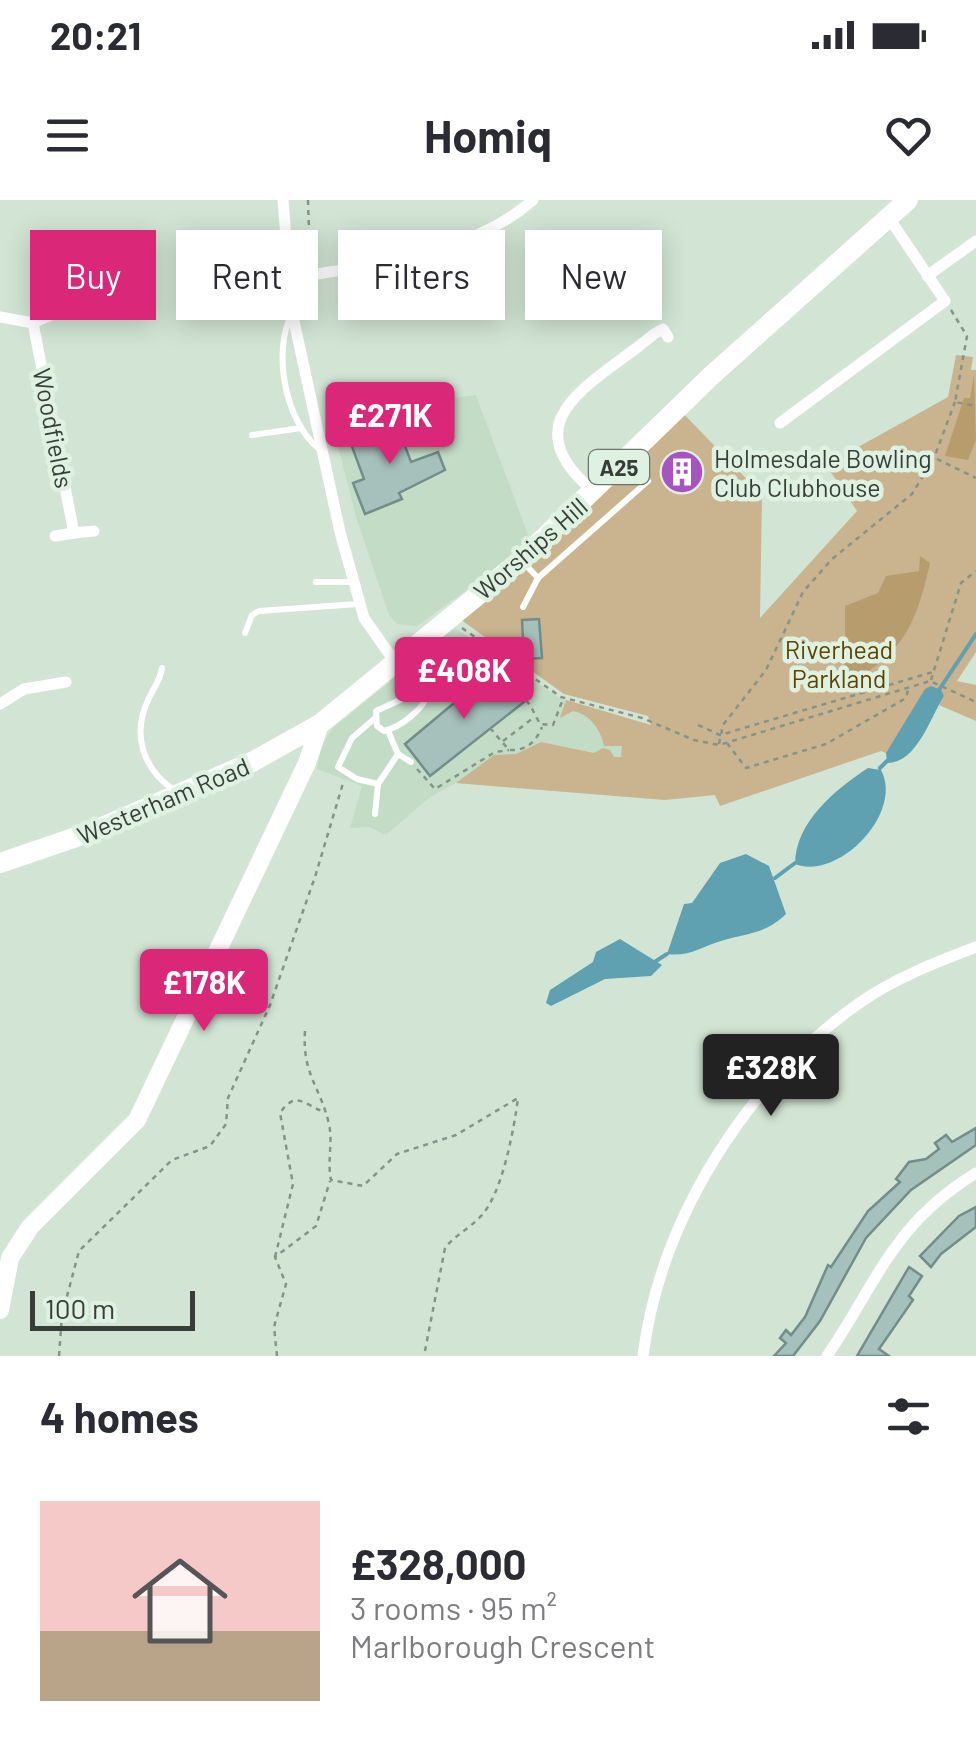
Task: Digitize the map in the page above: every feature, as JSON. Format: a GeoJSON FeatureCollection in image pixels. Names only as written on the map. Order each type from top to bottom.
{"type":"FeatureCollection","features":[{"type":"Feature","properties":{"kind":"highway","name":"Worships Hill"},"geometry":{"type":"LineString","coordinates":[[320,724],[402,669],[449,618],[521,560],[712,375],[908,200]]}},
{"type":"Feature","properties":{"kind":"highway","name":"Westerham Road"},"geometry":{"type":"LineString","coordinates":[[0,860],[92,832],[252,762],[320,724]]}},
{"type":"Feature","properties":{"kind":"main road"},"geometry":{"type":"LineString","coordinates":[[0,1310],[10,1258],[30,1228],[137,1120],[307,762],[320,724]]}},
{"type":"Feature","properties":{"kind":"street"},"geometry":{"type":"LineString","coordinates":[[283,200],[285,230]]}},
{"type":"Feature","properties":{"kind":"street"},"geometry":{"type":"LineString","coordinates":[[318,273],[451,245],[496,224],[533,200]]}},
{"type":"Feature","properties":{"kind":"street"},"geometry":{"type":"LineString","coordinates":[[780,424],[945,302],[889,218]]}},
{"type":"Feature","properties":{"kind":"street"},"geometry":{"type":"LineString","coordinates":[[927,276],[976,241]]}},
{"type":"Feature","properties":{"kind":"street"},"geometry":{"type":"LineString","coordinates":[[0,317],[33,324],[41,320]]}},
{"type":"Feature","properties":{"kind":"street"},"geometry":{"type":"LineString","coordinates":[[294,320],[364,618],[402,669]]}},
{"type":"Feature","properties":{"kind":"street","name":"Woodfields"},"geometry":{"type":"LineString","coordinates":[[33,324],[74,533]]}},
{"type":"Feature","properties":{"kind":"street"},"geometry":{"type":"LineString","coordinates":[[594,492],[568,468],[560,453],[555,438],[558,420],[568,402],[591,382],[662,330]]}},
{"type":"Feature","properties":{"kind":"street"},"geometry":{"type":"LineString","coordinates":[[55,536],[94,532]]}},
{"type":"Feature","properties":{"kind":"street"},"geometry":{"type":"LineString","coordinates":[[0,704],[24,689],[66,682]]}},
{"type":"Feature","properties":{"kind":"street"},"geometry":{"type":"LineString","coordinates":[[643,1356],[656,1286],[681,1222],[705,1178],[766,1092],[820,1034],[857,1004],[893,983],[976,947]]}},
{"type":"Feature","properties":{"kind":"street"},"geometry":{"type":"LineString","coordinates":[[827,1356],[897,1241],[924,1213],[976,1173]]}},
{"type":"Feature","properties":{"kind":"lane"},"geometry":{"type":"LineString","coordinates":[[289,320],[284,332],[284,353],[291,404],[302,428],[323,451]]}},
{"type":"Feature","properties":{"kind":"lane"},"geometry":{"type":"LineString","coordinates":[[252,435],[302,428]]}},
{"type":"Feature","properties":{"kind":"lane"},"geometry":{"type":"LineString","coordinates":[[523,607],[538,578],[648,481]]}},
{"type":"Feature","properties":{"kind":"lane"},"geometry":{"type":"LineString","coordinates":[[521,560],[538,578]]}},
{"type":"Feature","properties":{"kind":"lane"},"geometry":{"type":"LineString","coordinates":[[316,582],[353,582]]}},
{"type":"Feature","properties":{"kind":"lane"},"geometry":{"type":"LineString","coordinates":[[246,632],[252,615],[259,612],[360,604]]}},
{"type":"Feature","properties":{"kind":"lane"},"geometry":{"type":"LineString","coordinates":[[162,668],[145,710],[142,744],[150,770],[179,794]]}},
{"type":"Feature","properties":{"kind":"lane"},"geometry":{"type":"LineString","coordinates":[[378,784],[346,774],[338,767],[344,749],[376,711],[400,700],[402,669]]}},
{"type":"Feature","properties":{"kind":"lane"},"geometry":{"type":"LineString","coordinates":[[388,730],[426,701],[427,686],[402,669]]}},
{"type":"Feature","properties":{"kind":"lane"},"geometry":{"type":"LineString","coordinates":[[374,718],[377,726],[388,730],[398,754],[411,762]]}},
{"type":"Feature","properties":{"kind":"lane"},"geometry":{"type":"LineString","coordinates":[[375,814],[378,784],[398,754]]}},
{"type":"Feature","properties":{"kind":"path"},"geometry":{"type":"LineString","coordinates":[[308,200],[309,230]]}},
{"type":"Feature","properties":{"kind":"path"},"geometry":{"type":"LineString","coordinates":[[719,745],[720,735],[766,670],[802,592],[832,559],[912,494],[934,458],[955,402],[967,336],[945,302]]}},
{"type":"Feature","properties":{"kind":"path"},"geometry":{"type":"LineString","coordinates":[[955,402],[976,406]]}},
{"type":"Feature","properties":{"kind":"path"},"geometry":{"type":"LineString","coordinates":[[934,458],[976,478]]}},
{"type":"Feature","properties":{"kind":"path"},"geometry":{"type":"LineString","coordinates":[[930,682],[961,583],[976,571]]}},
{"type":"Feature","properties":{"kind":"path"},"geometry":{"type":"LineString","coordinates":[[449,618],[564,698],[642,718],[694,740],[719,745],[930,682],[976,700]]}},
{"type":"Feature","properties":{"kind":"path"},"geometry":{"type":"LineString","coordinates":[[488,654],[542,726]]}},
{"type":"Feature","properties":{"kind":"path"},"geometry":{"type":"LineString","coordinates":[[698,724],[720,735],[933,672]]}},
{"type":"Feature","properties":{"kind":"path"},"geometry":{"type":"LineString","coordinates":[[727,743],[746,768],[826,744],[906,698],[909,688]]}},
{"type":"Feature","properties":{"kind":"path"},"geometry":{"type":"LineString","coordinates":[[411,762],[436,789],[495,752],[533,743],[542,726],[556,722],[564,698]]}},
{"type":"Feature","properties":{"kind":"path"},"geometry":{"type":"LineString","coordinates":[[502,742],[534,718]]}},
{"type":"Feature","properties":{"kind":"path"},"geometry":{"type":"LineString","coordinates":[[490,728],[509,750]]}},
{"type":"Feature","properties":{"kind":"path"},"geometry":{"type":"LineString","coordinates":[[58,1356],[62,1315],[79,1251],[172,1160],[210,1146],[226,1124],[228,1098],[270,1005],[346,774]]}},
{"type":"Feature","properties":{"kind":"path"},"geometry":{"type":"LineString","coordinates":[[275,1257],[316,1226],[332,1180],[328,1165],[330,1127],[303,1060],[304,1031]]}},
{"type":"Feature","properties":{"kind":"path"},"geometry":{"type":"LineString","coordinates":[[277,1356],[274,1326],[286,1284],[275,1257],[293,1184],[280,1113],[292,1099],[300,1098],[325,1112]]}},
{"type":"Feature","properties":{"kind":"path"},"geometry":{"type":"LineString","coordinates":[[332,1180],[364,1186],[397,1154],[456,1135],[518,1098],[515,1124],[492,1200],[480,1217],[456,1234],[445,1248],[424,1356]]}},
{"type":"Feature","properties":{"kind":"shaded area"},"geometry":{"type":"Polygon","coordinates":[[[974,375],[976,440],[968,460],[945,456],[964,398],[970,398],[974,375]]]}},
{"type":"Feature","properties":{"kind":"shaded area"},"geometry":{"type":"Polygon","coordinates":[[[476,395],[531,543],[417,626],[397,624],[389,615],[356,517],[330,414],[476,395]]]}},
{"type":"Feature","properties":{"kind":"shaded area"},"geometry":{"type":"Polygon","coordinates":[[[920,556],[930,563],[913,620],[894,649],[845,685],[845,606],[878,593],[886,576],[919,571],[920,556]]]}},
{"type":"Feature","properties":{"kind":"shaded area"},"geometry":{"type":"Polygon","coordinates":[[[455,628],[561,699],[605,711],[665,800],[456,783],[429,798],[386,835],[369,827],[350,828],[362,786],[317,769],[321,747],[332,729],[455,628]]]}},
{"type":"Feature","properties":{"kind":"green space","name":"Riverhead Parkland"},"geometry":{"type":"Polygon","coordinates":[[[956,355],[973,357],[971,370],[976,370],[976,652],[957,681],[976,685],[976,721],[939,705],[944,696],[931,686],[886,753],[881,751],[720,806],[715,795],[665,800],[456,783],[494,755],[516,754],[541,742],[594,753],[603,748],[614,757],[621,757],[622,746],[604,746],[585,715],[573,711],[560,718],[566,700],[651,725],[648,716],[564,694],[453,614],[677,407],[762,495],[760,618],[857,511],[826,465],[948,397],[956,355]]]}},
{"type":"Feature","properties":{"kind":"water"},"geometry":{"type":"Polygon","coordinates":[[[931,686],[944,696],[928,727],[907,756],[887,763],[886,753],[925,689],[931,686]]]}},
{"type":"Feature","properties":{"kind":"water"},"geometry":{"type":"Polygon","coordinates":[[[868,768],[881,770],[886,787],[883,805],[863,839],[830,863],[812,867],[795,864],[802,834],[819,808],[868,768]]]}},
{"type":"Feature","properties":{"kind":"water"},"geometry":{"type":"Polygon","coordinates":[[[746,854],[769,866],[786,914],[755,932],[688,953],[667,954],[684,904],[692,903],[720,863],[746,854]]]}},
{"type":"Feature","properties":{"kind":"water"},"geometry":{"type":"Polygon","coordinates":[[[620,939],[662,965],[651,976],[605,979],[551,1006],[546,1003],[550,990],[593,962],[596,952],[620,939]]]}},
{"type":"Feature","properties":{"kind":"building"},"geometry":{"type":"Polygon","coordinates":[[[405,419],[414,442],[405,446],[411,462],[438,452],[445,470],[399,493],[402,499],[365,514],[353,483],[364,479],[351,444],[405,419]]]}},
{"type":"Feature","properties":{"kind":"building"},"geometry":{"type":"Polygon","coordinates":[[[539,619],[542,658],[524,659],[522,620],[539,619]]]}},
{"type":"Feature","properties":{"kind":"building"},"geometry":{"type":"Polygon","coordinates":[[[496,668],[524,702],[430,776],[405,744],[496,668]]]}},
{"type":"Feature","properties":{"kind":"building"},"geometry":{"type":"Polygon","coordinates":[[[976,1128],[976,1145],[911,1190],[866,1238],[820,1321],[793,1356],[774,1356],[786,1343],[780,1338],[786,1330],[791,1335],[805,1317],[828,1265],[831,1267],[868,1211],[900,1182],[896,1179],[909,1162],[926,1159],[939,1149],[935,1143],[946,1135],[952,1142],[976,1128]]]}},
{"type":"Feature","properties":{"kind":"building"},"geometry":{"type":"Polygon","coordinates":[[[976,1207],[976,1227],[941,1254],[931,1267],[920,1256],[959,1216],[976,1207]]]}},
{"type":"Feature","properties":{"kind":"building"},"geometry":{"type":"Polygon","coordinates":[[[909,1267],[922,1276],[909,1296],[913,1300],[879,1349],[889,1356],[857,1356],[909,1267]]]}},
{"type":"Feature","properties":{"kind":"waterway"},"geometry":{"type":"LineString","coordinates":[[939,690],[976,634]]}},
{"type":"Feature","properties":{"kind":"waterway"},"geometry":{"type":"LineString","coordinates":[[880,768],[887,761]]}},
{"type":"Feature","properties":{"kind":"waterway"},"geometry":{"type":"LineString","coordinates":[[775,878],[795,863]]}},
{"type":"Feature","properties":{"kind":"waterway"},"geometry":{"type":"LineString","coordinates":[[656,961],[667,954]]}},
{"type":"Feature","properties":{"kind":"place","name":"Holmesdale Bowling Club Clubhouse"},"geometry":{"type":"Point","coordinates":[682,472]}}]}
